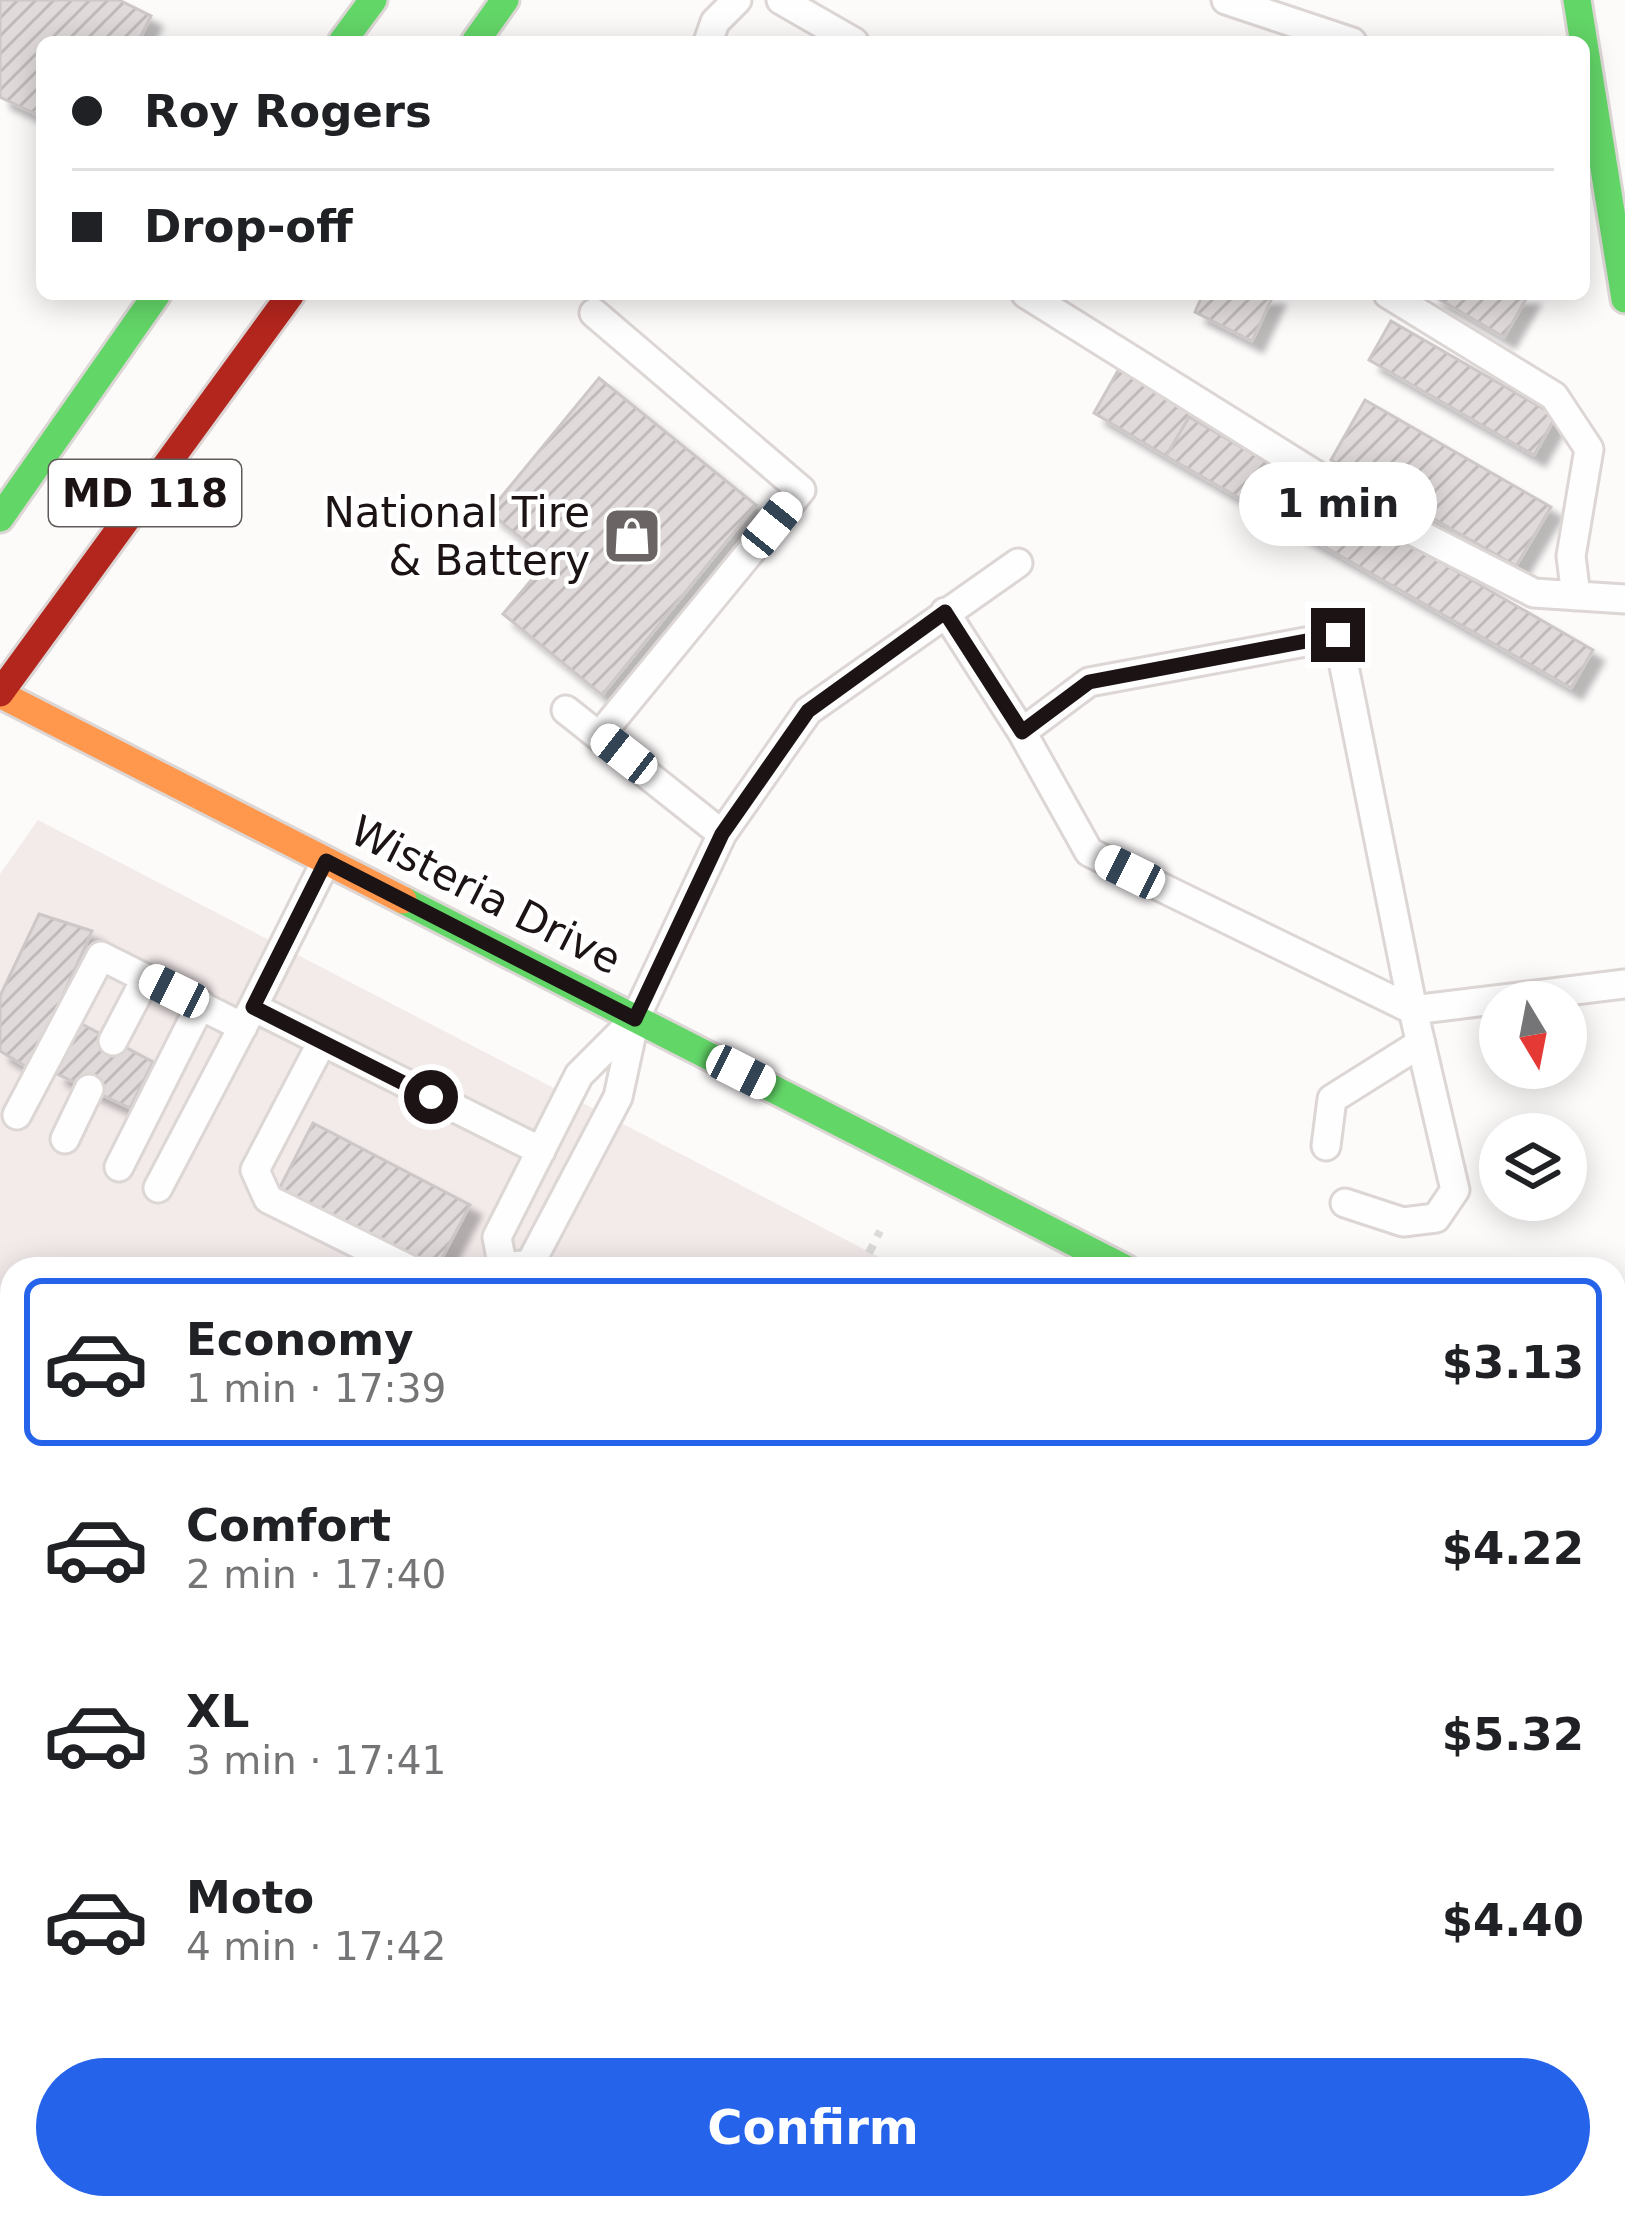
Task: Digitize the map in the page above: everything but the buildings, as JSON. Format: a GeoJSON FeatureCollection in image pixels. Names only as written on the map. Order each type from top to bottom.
{"type":"FeatureCollection","features":[{"type":"Feature","properties":{"kind":"street"},"geometry":{"type":"LineString","coordinates":[[346,36],[373,0]]}},
{"type":"Feature","properties":{"kind":"street"},"geometry":{"type":"LineString","coordinates":[[479,36],[505,0]]}},
{"type":"Feature","properties":{"kind":"street"},"geometry":{"type":"LineString","coordinates":[[1577,0],[1582,36]]}},
{"type":"Feature","properties":{"kind":"street"},"geometry":{"type":"LineString","coordinates":[[1590,94],[1625,299]]}},
{"type":"Feature","properties":{"kind":"street","name":"MD 118"},"geometry":{"type":"LineString","coordinates":[[0,518],[153,300]]}},
{"type":"Feature","properties":{"kind":"street","name":"MD 118"},"geometry":{"type":"LineString","coordinates":[[0,694],[287,300]]}},
{"type":"Feature","properties":{"kind":"street","name":"Wisteria Drive"},"geometry":{"type":"LineString","coordinates":[[0,694],[1102,1257]]}},
{"type":"Feature","properties":{"kind":"lane"},"geometry":{"type":"LineString","coordinates":[[710,36],[715,22],[737,0]]}},
{"type":"Feature","properties":{"kind":"lane"},"geometry":{"type":"LineString","coordinates":[[781,0],[844,36]]}},
{"type":"Feature","properties":{"kind":"lane"},"geometry":{"type":"LineString","coordinates":[[1226,0],[1334,36]]}},
{"type":"Feature","properties":{"kind":"lane"},"geometry":{"type":"LineString","coordinates":[[1037,300],[1370,509],[1534,593],[1625,599]]}},
{"type":"Feature","properties":{"kind":"lane"},"geometry":{"type":"LineString","coordinates":[[1398,300],[1554,396],[1588,449],[1571,556],[1576,596]]}},
{"type":"Feature","properties":{"kind":"lane"},"geometry":{"type":"LineString","coordinates":[[594,313],[801,490],[600,735]]}},
{"type":"Feature","properties":{"kind":"lane"},"geometry":{"type":"LineString","coordinates":[[534,1257],[618,1097],[635,1019],[722,834],[808,711],[1018,563]]}},
{"type":"Feature","properties":{"kind":"lane"},"geometry":{"type":"LineString","coordinates":[[945,612],[1022,732],[1090,852],[1413,1010],[1625,984]]}},
{"type":"Feature","properties":{"kind":"lane"},"geometry":{"type":"LineString","coordinates":[[1022,732],[1089,682],[1338,635],[1413,1010],[1455,1190],[1436,1218],[1403,1222],[1345,1203]]}},
{"type":"Feature","properties":{"kind":"lane"},"geometry":{"type":"LineString","coordinates":[[566,710],[722,834]]}},
{"type":"Feature","properties":{"kind":"lane"},"geometry":{"type":"LineString","coordinates":[[158,1188],[326,861]]}},
{"type":"Feature","properties":{"kind":"lane"},"geometry":{"type":"LineString","coordinates":[[17,1114],[101,956],[201,1004],[322,1042],[541,1151]]}},
{"type":"Feature","properties":{"kind":"lane"},"geometry":{"type":"LineString","coordinates":[[113,1041],[146,977]]}},
{"type":"Feature","properties":{"kind":"lane"},"geometry":{"type":"LineString","coordinates":[[119,1167],[201,1004]]}},
{"type":"Feature","properties":{"kind":"lane"},"geometry":{"type":"LineString","coordinates":[[501,1257],[496,1237],[579,1075],[635,1019]]}},
{"type":"Feature","properties":{"kind":"lane"},"geometry":{"type":"LineString","coordinates":[[322,1042],[255,1170],[268,1198],[385,1257]]}},
{"type":"Feature","properties":{"kind":"lane"},"geometry":{"type":"LineString","coordinates":[[1326,1146],[1332,1099],[1421,1043]]}},
{"type":"Feature","properties":{"kind":"lane"},"geometry":{"type":"LineString","coordinates":[[65,1139],[89,1089]]}},
{"type":"Feature","properties":{"kind":"path"},"geometry":{"type":"LineString","coordinates":[[867,1257],[880,1231]]}},
{"type":"Feature","properties":{"kind":"shaded area"},"geometry":{"type":"Polygon","coordinates":[[[38,820],[879,1257],[0,1257],[0,874],[38,820]]]}},
{"type":"Feature","properties":{"kind":"traffic: fast"},"geometry":{"type":"LineString","coordinates":[[346,36],[373,0]]}},
{"type":"Feature","properties":{"kind":"traffic: fast"},"geometry":{"type":"LineString","coordinates":[[479,36],[505,0]]}},
{"type":"Feature","properties":{"kind":"traffic: fast"},"geometry":{"type":"LineString","coordinates":[[1577,0],[1583,36]]}},
{"type":"Feature","properties":{"kind":"traffic: fast"},"geometry":{"type":"LineString","coordinates":[[1590,81],[1625,299]]}},
{"type":"Feature","properties":{"kind":"traffic: fast"},"geometry":{"type":"LineString","coordinates":[[0,518],[153,300]]}},
{"type":"Feature","properties":{"kind":"traffic: fast"},"geometry":{"type":"LineString","coordinates":[[403,900],[1102,1257]]}},
{"type":"Feature","properties":{"kind":"traffic: slow"},"geometry":{"type":"LineString","coordinates":[[0,694],[403,900]]}},
{"type":"Feature","properties":{"kind":"traffic: jam"},"geometry":{"type":"LineString","coordinates":[[0,693],[287,300]]}},
{"type":"Feature","properties":{"kind":"place","name":"National Tire & Battery"},"geometry":{"type":"Point","coordinates":[632,536]}},
{"type":"Feature","properties":{"kind":"route"},"geometry":{"type":"LineString","coordinates":[[431,1097],[253,1007],[326,861],[635,1019],[722,834],[808,711],[945,612],[1022,732],[1089,682],[1338,635]]}}]}
